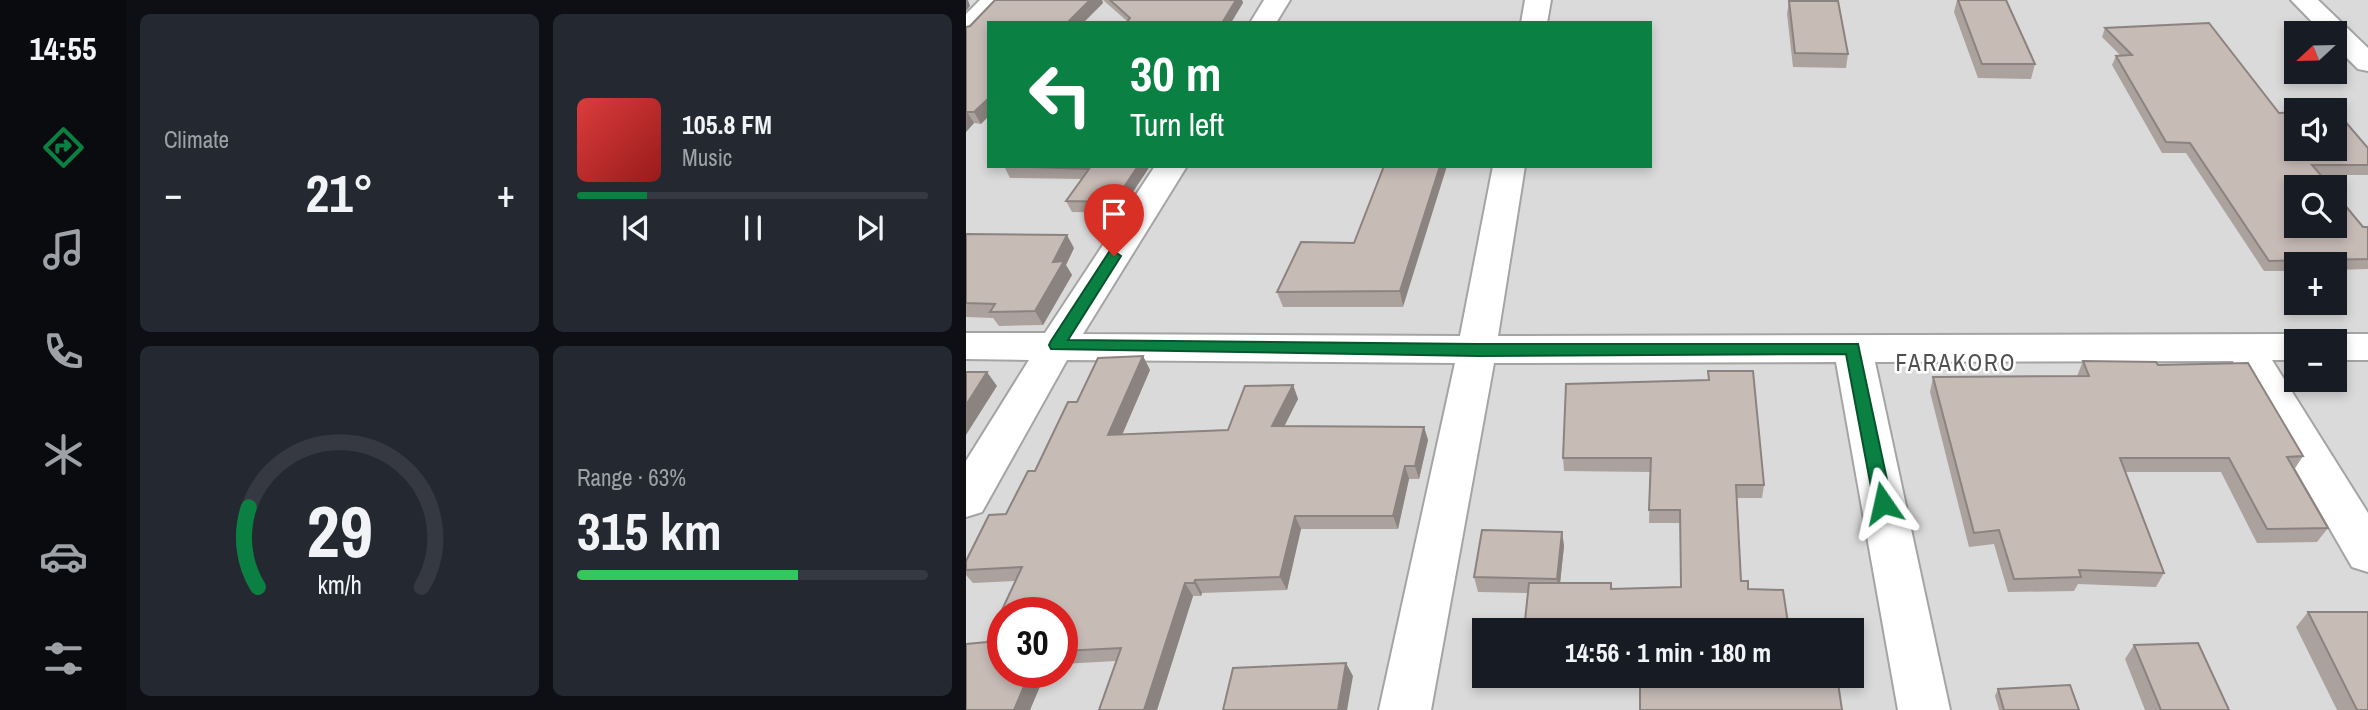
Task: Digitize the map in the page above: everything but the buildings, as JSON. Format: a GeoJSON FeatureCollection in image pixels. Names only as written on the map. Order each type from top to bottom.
{"type":"FeatureCollection","features":[{"type":"Feature","properties":{"kind":"street"},"geometry":{"type":"LineString","coordinates":[[966,29],[994,0]]}},
{"type":"Feature","properties":{"kind":"street"},"geometry":{"type":"LineString","coordinates":[[1264,21],[1278,0]]}},
{"type":"Feature","properties":{"kind":"street"},"geometry":{"type":"LineString","coordinates":[[1534,21],[1538,0]]}},
{"type":"Feature","properties":{"kind":"street"},"geometry":{"type":"LineString","coordinates":[[2304,0],[2368,63]]}},
{"type":"Feature","properties":{"kind":"street"},"geometry":{"type":"LineString","coordinates":[[966,499],[1057,345],[1170,168]]}},
{"type":"Feature","properties":{"kind":"street"},"geometry":{"type":"LineString","coordinates":[[1405,710],[1478,350],[1509,168]]}},
{"type":"Feature","properties":{"kind":"street"},"geometry":{"type":"LineString","coordinates":[[966,346],[1478,350],[2284,347]]}},
{"type":"Feature","properties":{"kind":"street"},"geometry":{"type":"LineString","coordinates":[[2347,347],[2368,346]]}},
{"type":"Feature","properties":{"kind":"street"},"geometry":{"type":"LineString","coordinates":[[2244,347],[2368,553]]}},
{"type":"Feature","properties":{"kind":"street"},"geometry":{"type":"LineString","coordinates":[[1853,348],[1924,710]]}},
{"type":"Feature","properties":{"kind":"shaded area"},"geometry":{"type":"Polygon","coordinates":[[[966,0],[2368,0],[2368,710],[966,710],[966,0]]]}},
{"type":"Feature","properties":{"kind":"district","name":"FARAKORO"},"geometry":{"type":"Point","coordinates":[1956,362]}},
{"type":"Feature","properties":{"kind":"route"},"geometry":{"type":"LineString","coordinates":[[1114,256],[1057,345],[1478,350],[1853,348],[1883,503]]}}]}
